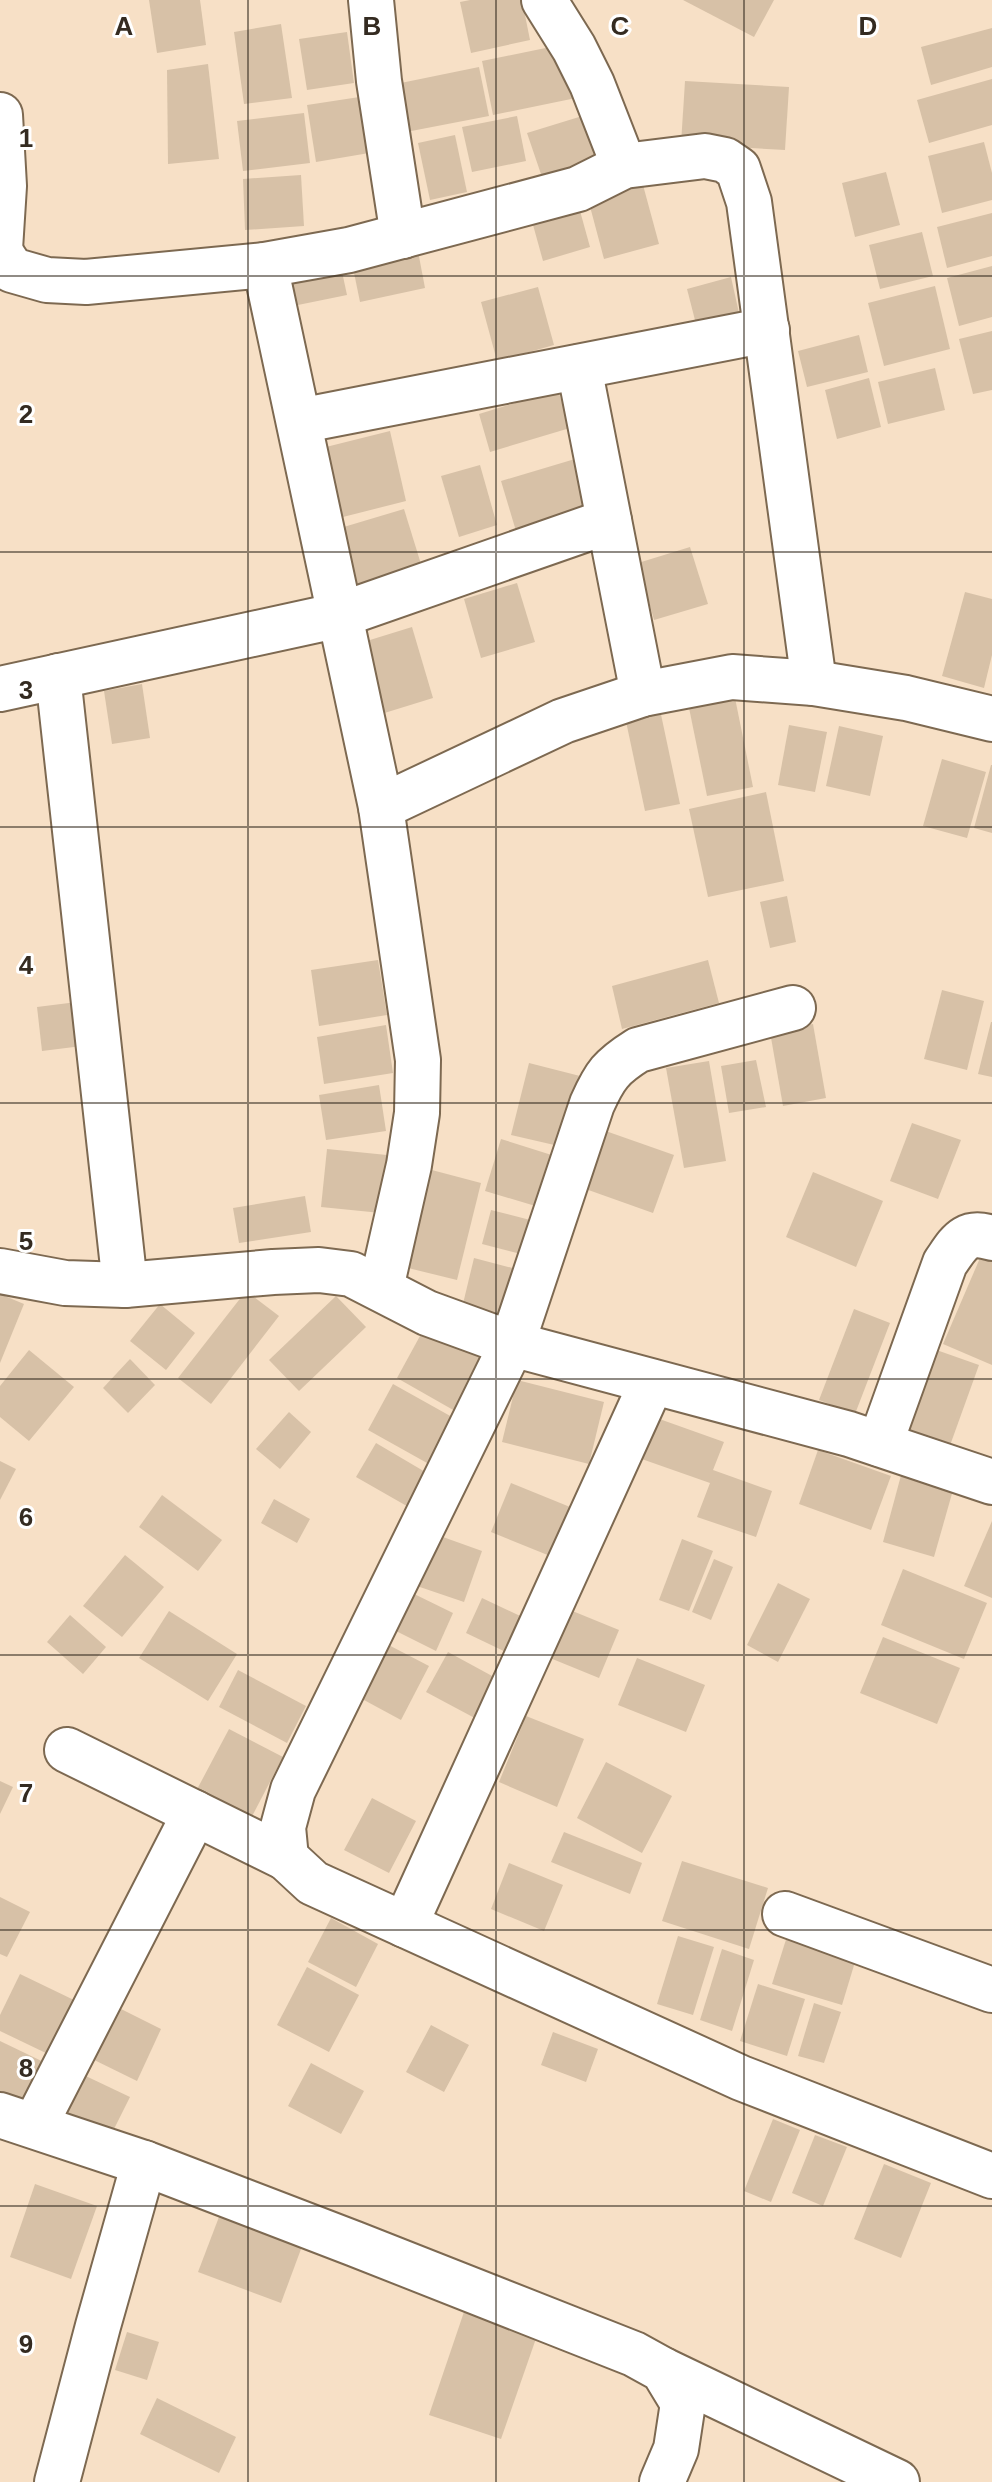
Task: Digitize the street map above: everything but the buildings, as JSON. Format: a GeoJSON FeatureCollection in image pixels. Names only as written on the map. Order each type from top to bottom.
{"type":"FeatureCollection","features":[{"type":"Feature","properties":{"kind":"street"},"geometry":{"type":"LineString","coordinates":[[371,0],[379,81],[403,236]]}},
{"type":"Feature","properties":{"kind":"street"},"geometry":{"type":"LineString","coordinates":[[544,0],[586,72],[624,166]]}},
{"type":"Feature","properties":{"kind":"street"},"geometry":{"type":"LineString","coordinates":[[0,115],[4,186],[0,251],[12,270],[47,280],[73,281],[265,265],[349,250],[578,189],[624,166],[705,156],[725,160],[738,169],[749,202],[814,683]]}},
{"type":"Feature","properties":{"kind":"street"},"geometry":{"type":"LineString","coordinates":[[265,265],[381,807],[418,1060],[417,1113],[409,1165],[381,1288]]}},
{"type":"Feature","properties":{"kind":"street"},"geometry":{"type":"LineString","coordinates":[[299,421],[767,330]]}},
{"type":"Feature","properties":{"kind":"street"},"geometry":{"type":"LineString","coordinates":[[579,367],[643,694]]}},
{"type":"Feature","properties":{"kind":"street"},"geometry":{"type":"LineString","coordinates":[[0,689],[340,615],[609,521]]}},
{"type":"Feature","properties":{"kind":"street"},"geometry":{"type":"LineString","coordinates":[[58,676],[125,1285]]}},
{"type":"Feature","properties":{"kind":"street"},"geometry":{"type":"LineString","coordinates":[[381,807],[563,721],[643,694],[732,677],[814,683],[906,698],[992,719]]}},
{"type":"Feature","properties":{"kind":"street"},"geometry":{"type":"LineString","coordinates":[[286,1858],[283,1827],[293,1790],[512,1344],[592,1104],[603,1080],[619,1062],[638,1050],[793,1008]]}},
{"type":"Feature","properties":{"kind":"street"},"geometry":{"type":"LineString","coordinates":[[880,1444],[945,1263],[961,1240],[979,1233],[992,1238]]}},
{"type":"Feature","properties":{"kind":"street"},"geometry":{"type":"LineString","coordinates":[[0,1271],[65,1283],[125,1285],[273,1272],[319,1270],[351,1274],[427,1313],[512,1344],[849,1434],[992,1482]]}},
{"type":"Feature","properties":{"kind":"street"},"geometry":{"type":"LineString","coordinates":[[405,1925],[652,1382]]}},
{"type":"Feature","properties":{"kind":"street"},"geometry":{"type":"LineString","coordinates":[[67,1750],[286,1858],[313,1883],[741,2078],[992,2176]]}},
{"type":"Feature","properties":{"kind":"street"},"geometry":{"type":"LineString","coordinates":[[195,1813],[18,2120],[144,2163],[634,2354],[897,2482]]}},
{"type":"Feature","properties":{"kind":"street"},"geometry":{"type":"LineString","coordinates":[[785,1914],[992,1990]]}},
{"type":"Feature","properties":{"kind":"street"},"geometry":{"type":"LineString","coordinates":[[57,2482],[144,2163]]}},
{"type":"Feature","properties":{"kind":"street"},"geometry":{"type":"LineString","coordinates":[[662,2482],[676,2449],[683,2403],[663,2370]]}}]}
